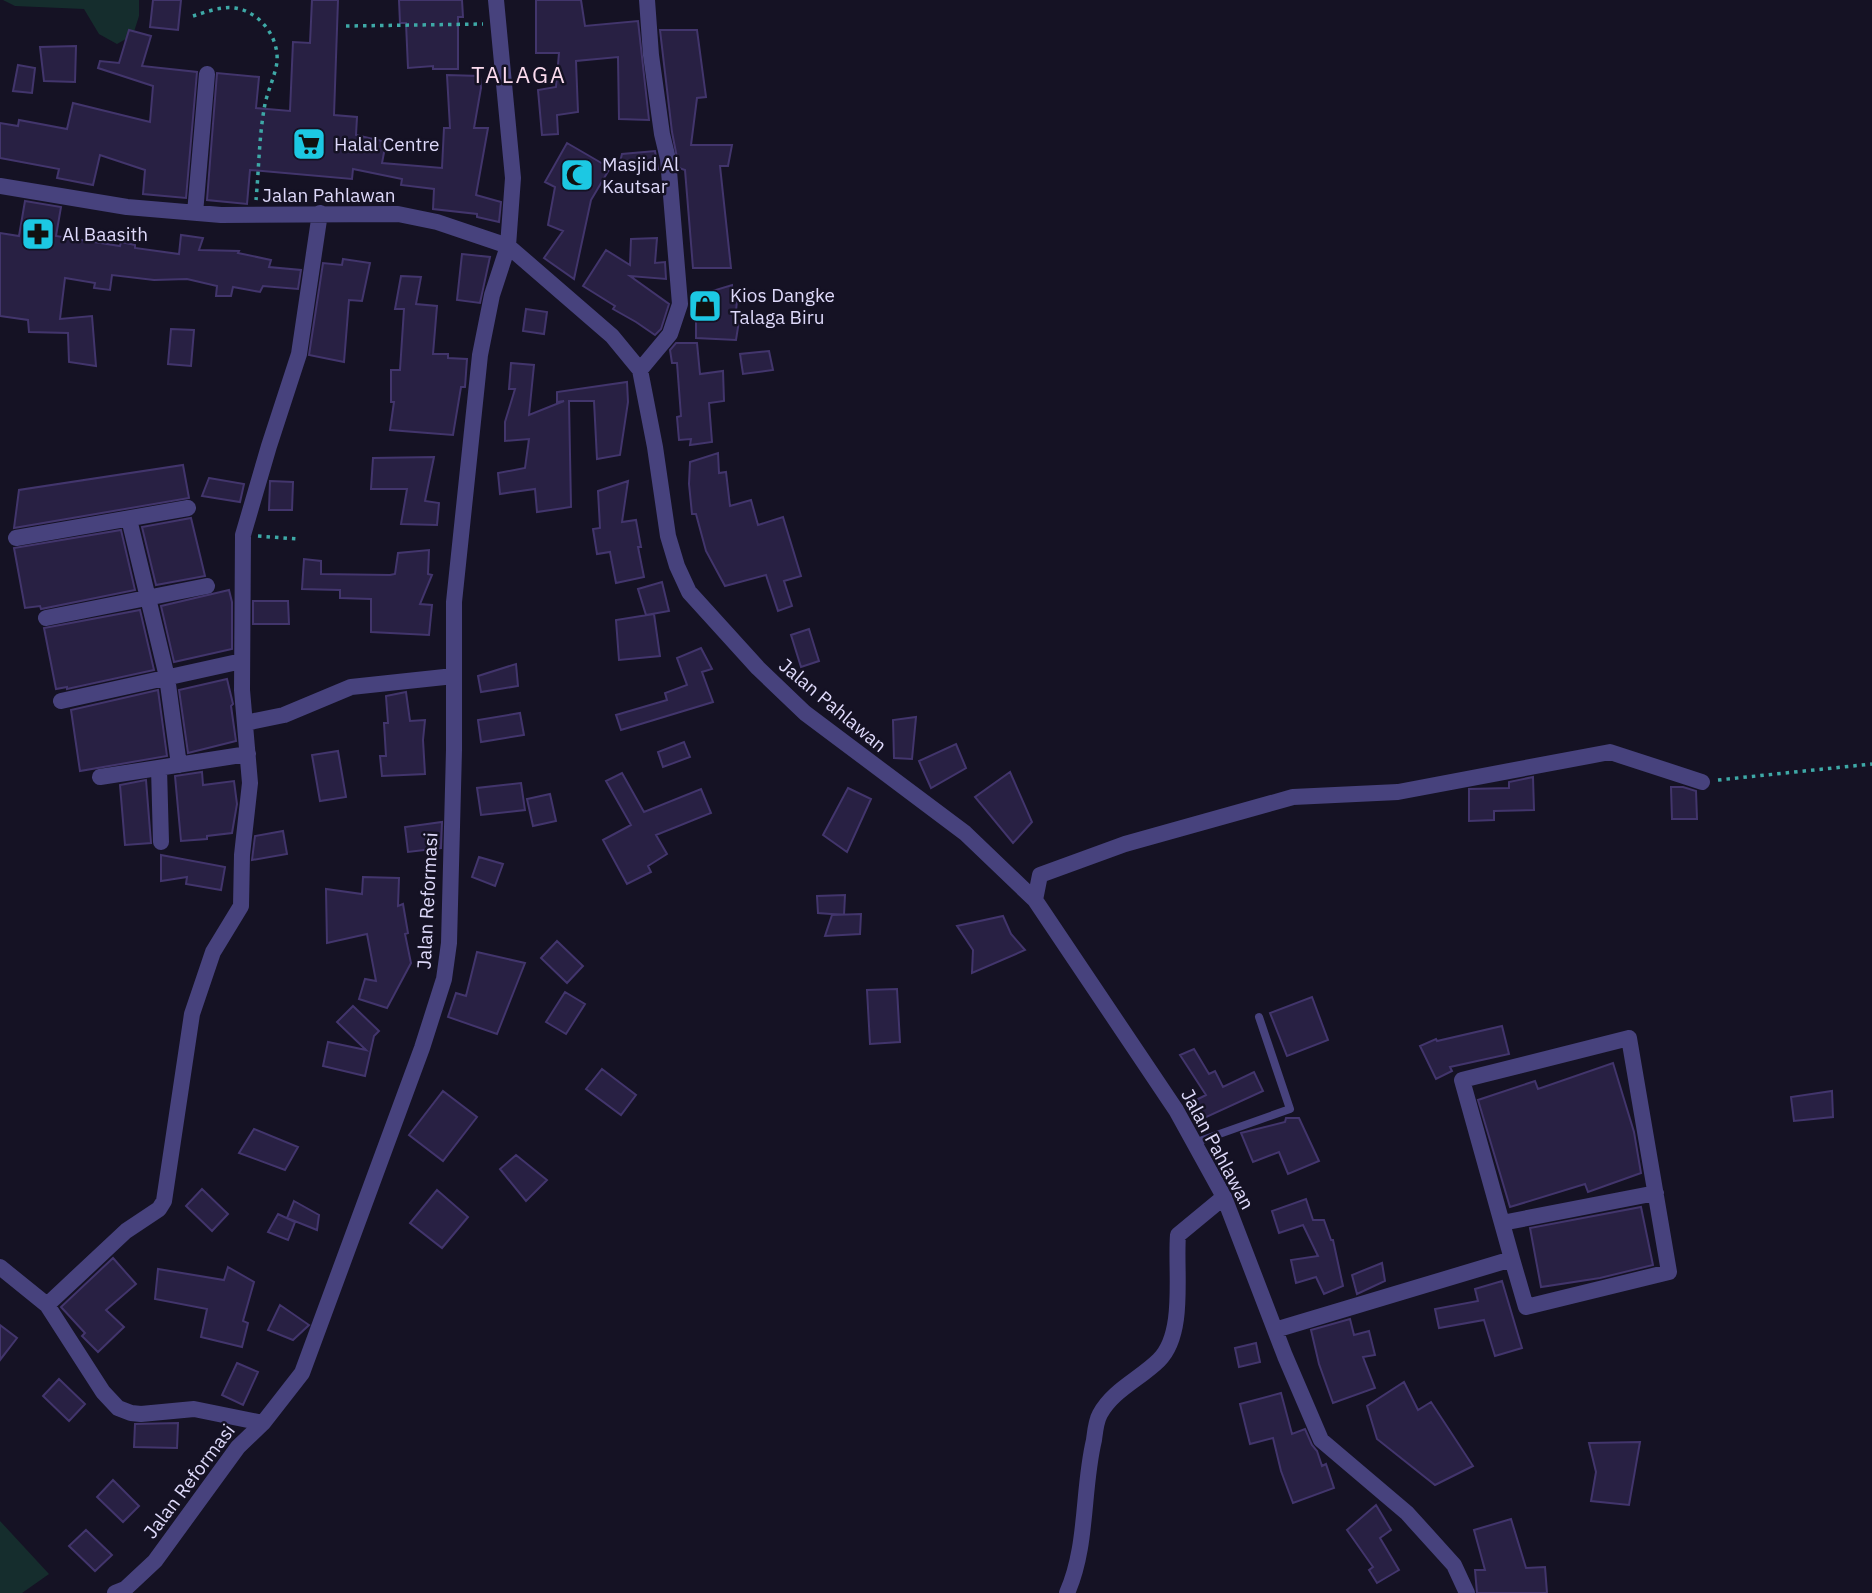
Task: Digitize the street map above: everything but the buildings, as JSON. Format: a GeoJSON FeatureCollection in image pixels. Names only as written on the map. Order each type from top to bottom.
{"type":"FeatureCollection","features":[{"type":"Feature","properties":{"kind":"street","name":"Jalan Reformasi"},"geometry":{"type":"LineString","coordinates":[[115,1593],[125,1589],[155,1561],[238,1447],[263,1423],[302,1373],[422,1048],[444,979],[449,943],[454,603],[480,355],[492,295],[508,246],[513,178],[496,0]]}},
{"type":"Feature","properties":{"kind":"street"},"geometry":{"type":"LineString","coordinates":[[640,370],[670,334],[680,304],[668,159],[651,55],[647,0]]}},
{"type":"Feature","properties":{"kind":"street"},"geometry":{"type":"LineString","coordinates":[[195,213],[207,74]]}},
{"type":"Feature","properties":{"kind":"street","name":"Jalan Pahlawan"},"geometry":{"type":"LineString","coordinates":[[0,186],[127,207],[195,213],[254,216],[398,214],[437,222],[508,246],[612,337],[640,370],[668,536],[677,566],[689,592],[758,668],[805,713],[965,833],[1035,900],[1176,1110],[1224,1198],[1321,1440],[1407,1513],[1454,1565],[1467,1593]]}},
{"type":"Feature","properties":{"kind":"street"},"geometry":{"type":"LineString","coordinates":[[47,1305],[126,1231],[159,1209],[164,1201],[191,1014],[213,952],[241,906],[242,855],[250,783],[242,661],[243,536],[268,446],[299,354],[320,213]]}},
{"type":"Feature","properties":{"kind":"street"},"geometry":{"type":"LineString","coordinates":[[16,537],[188,508]]}},
{"type":"Feature","properties":{"kind":"street"},"geometry":{"type":"LineString","coordinates":[[130,519],[167,677],[178,765]]}},
{"type":"Feature","properties":{"kind":"street"},"geometry":{"type":"LineString","coordinates":[[46,618],[207,586]]}},
{"type":"Feature","properties":{"kind":"street"},"geometry":{"type":"LineString","coordinates":[[61,701],[242,661]]}},
{"type":"Feature","properties":{"kind":"street"},"geometry":{"type":"LineString","coordinates":[[245,723],[284,715],[351,687],[454,676]]}},
{"type":"Feature","properties":{"kind":"street"},"geometry":{"type":"LineString","coordinates":[[1035,900],[1040,876],[1125,844],[1293,797],[1398,792],[1610,752],[1702,782]]}},
{"type":"Feature","properties":{"kind":"street"},"geometry":{"type":"LineString","coordinates":[[100,778],[248,754]]}},
{"type":"Feature","properties":{"kind":"street"},"geometry":{"type":"LineString","coordinates":[[159,768],[161,842]]}},
{"type":"Feature","properties":{"kind":"street"},"geometry":{"type":"LineString","coordinates":[[1629,1038],[1656,1193],[1669,1272],[1526,1307],[1462,1080],[1629,1038]]}},
{"type":"Feature","properties":{"kind":"street"},"geometry":{"type":"LineString","coordinates":[[1502,1223],[1656,1193]]}},
{"type":"Feature","properties":{"kind":"street"},"geometry":{"type":"LineString","coordinates":[[1068,1593],[1076,1573],[1090,1455],[1099,1415],[1118,1392],[1160,1359],[1174,1332],[1178,1236],[1224,1198]]}},
{"type":"Feature","properties":{"kind":"street"},"geometry":{"type":"LineString","coordinates":[[1275,1329],[1512,1259]]}},
{"type":"Feature","properties":{"kind":"street"},"geometry":{"type":"LineString","coordinates":[[0,1266],[47,1305],[103,1392],[118,1408],[141,1414],[194,1409],[263,1423]]}},
{"type":"Feature","properties":{"kind":"lane"},"geometry":{"type":"LineString","coordinates":[[1194,1143],[1290,1109],[1259,1017]]}},
{"type":"Feature","properties":{"kind":"path"},"geometry":{"type":"LineString","coordinates":[[193,16],[212,10],[234,8],[253,15],[267,28],[276,46],[277,63],[265,104],[254,216]]}},
{"type":"Feature","properties":{"kind":"path"},"geometry":{"type":"LineString","coordinates":[[346,26],[499,24]]}},
{"type":"Feature","properties":{"kind":"path"},"geometry":{"type":"LineString","coordinates":[[243,536],[298,539]]}},
{"type":"Feature","properties":{"kind":"path"},"geometry":{"type":"LineString","coordinates":[[1702,782],[1872,764]]}},
{"type":"Feature","properties":{"kind":"green space"},"geometry":{"type":"Polygon","coordinates":[[[3,0],[139,0],[139,16],[133,35],[117,44],[99,34],[84,9],[15,6],[3,0]]]}},
{"type":"Feature","properties":{"kind":"green space"},"geometry":{"type":"Polygon","coordinates":[[[0,1521],[49,1574],[22,1593],[0,1593],[0,1521]]]}},
{"type":"Feature","properties":{"kind":"place","name":"Halal Centre"},"geometry":{"type":"Point","coordinates":[309,144]}},
{"type":"Feature","properties":{"kind":"place","name":"Masjid Al Kautsar"},"geometry":{"type":"Point","coordinates":[577,175]}},
{"type":"Feature","properties":{"kind":"place","name":"Al Baasith"},"geometry":{"type":"Point","coordinates":[38,234]}},
{"type":"Feature","properties":{"kind":"place","name":"Kios Dangke Talaga Biru"},"geometry":{"type":"Point","coordinates":[705,306]}},
{"type":"Feature","properties":{"kind":"district","name":"TALAGA"},"geometry":{"type":"Point","coordinates":[519,75]}}]}
